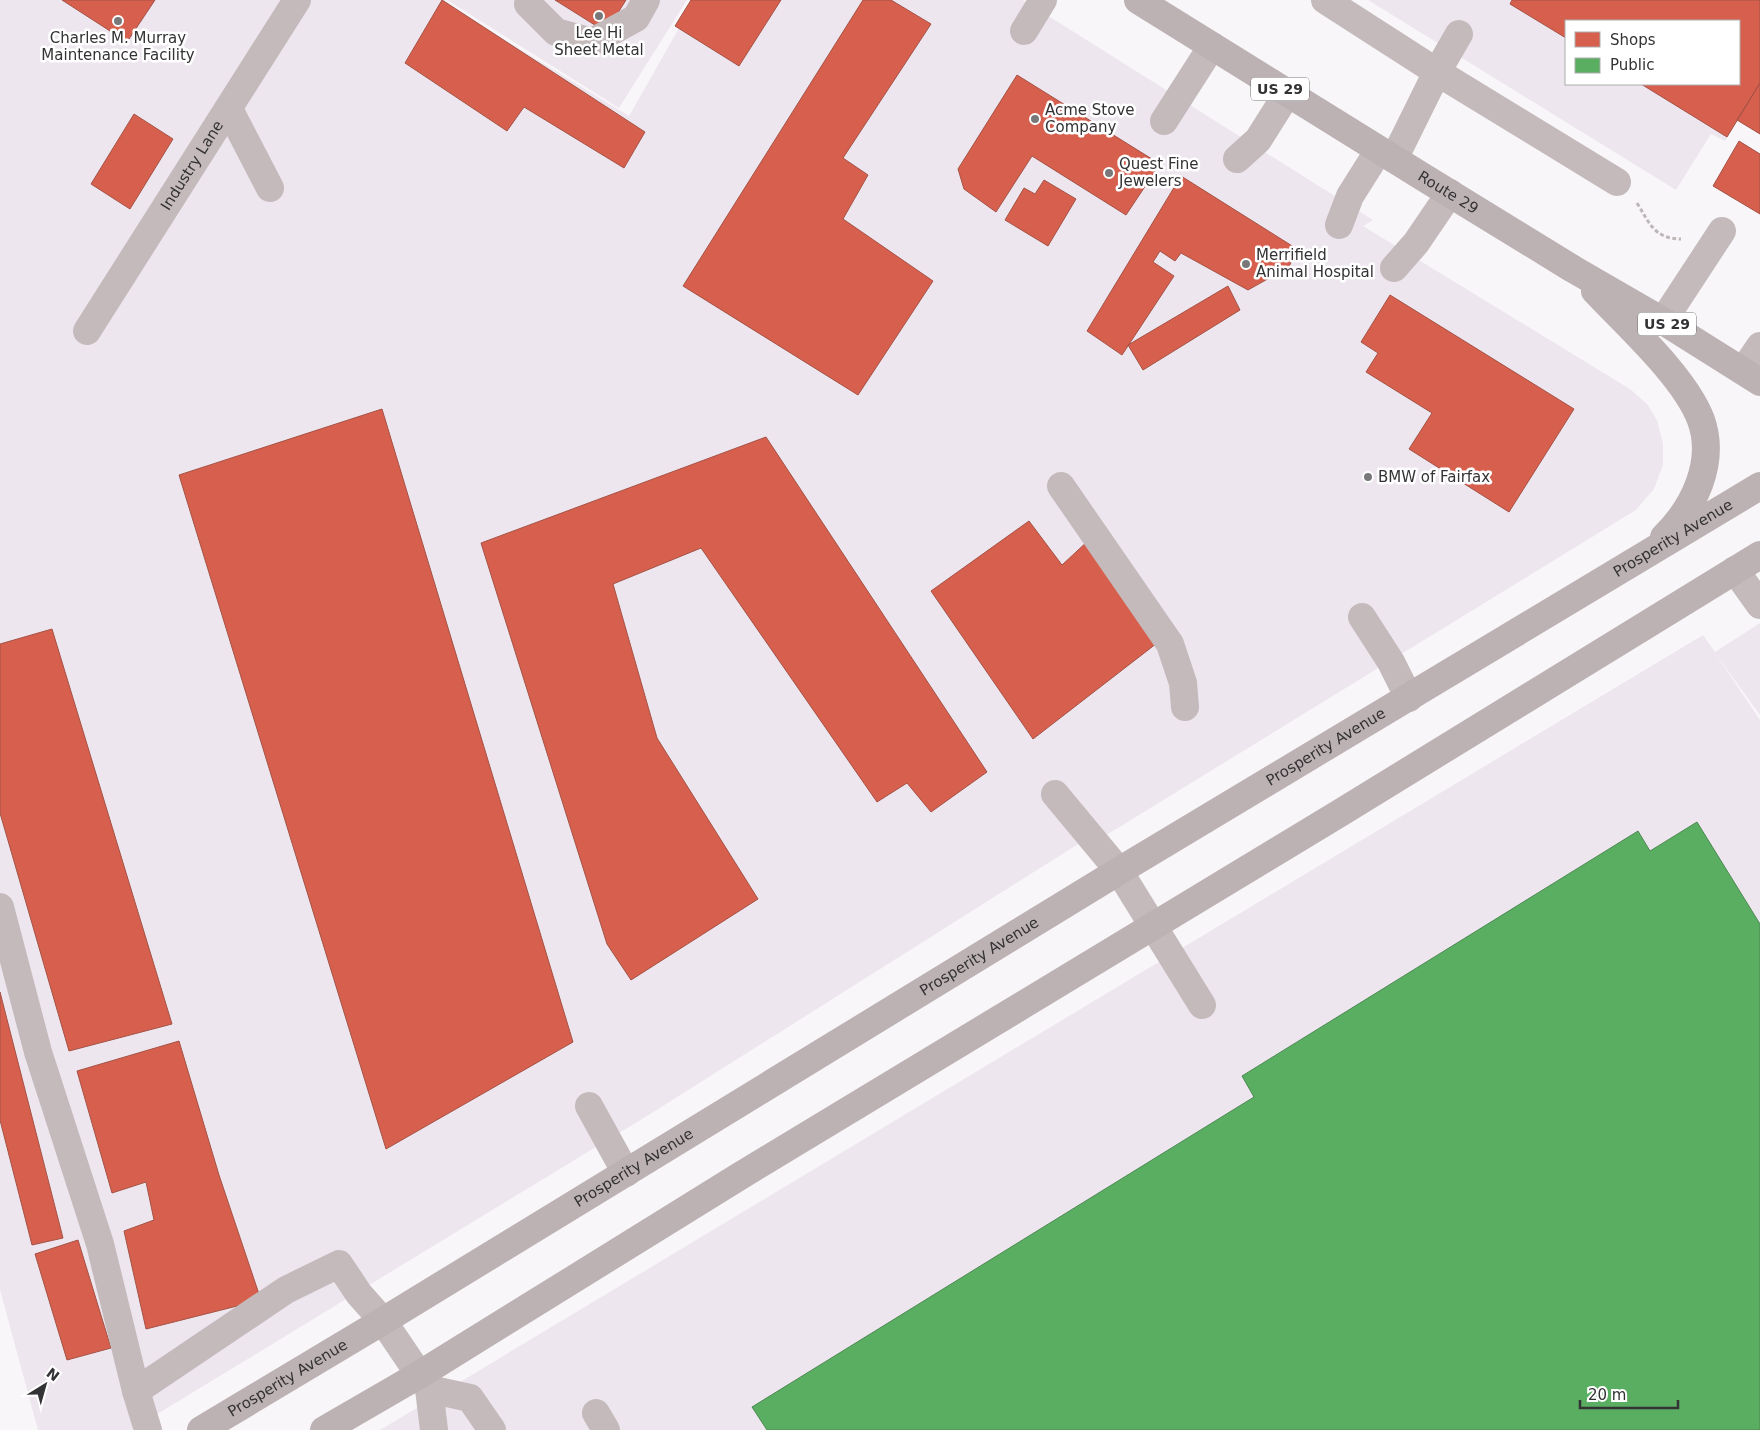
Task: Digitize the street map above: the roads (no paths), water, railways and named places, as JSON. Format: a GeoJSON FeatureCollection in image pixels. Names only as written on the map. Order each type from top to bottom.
{"type":"FeatureCollection","features":[{"type":"Feature","properties":{"kind":"main road","name":"Route 29"},"geometry":{"type":"LineString","coordinates":[[1151,3],[1212,46],[1286,94],[1752,376]]}},
{"type":"Feature","properties":{"kind":"main road"},"geometry":{"type":"LineString","coordinates":[[1573,269],[1673,375],[1691,399],[1701,420],[1705,438],[1704,469],[1700,483],[1688,507],[1664,538],[1630,564]]}},
{"type":"Feature","properties":{"kind":"main road","name":"Prosperity Avenue"},"geometry":{"type":"LineString","coordinates":[[201,1430],[384,1321],[1120,871],[1760,486]]}},
{"type":"Feature","properties":{"kind":"main road"},"geometry":{"type":"LineString","coordinates":[[324,1430],[424,1382],[740,1176],[1340,813],[1760,555]]}},
{"type":"Feature","properties":{"kind":"street","name":"Industry Lane"},"geometry":{"type":"LineString","coordinates":[[87,331],[297,0]]}},
{"type":"Feature","properties":{"kind":"street"},"geometry":{"type":"LineString","coordinates":[[528,4],[556,32],[592,42],[636,18],[646,0]]}},
{"type":"Feature","properties":{"kind":"street"},"geometry":{"type":"LineString","coordinates":[[1024,31],[1043,0]]}},
{"type":"Feature","properties":{"kind":"street"},"geometry":{"type":"LineString","coordinates":[[1326,0],[1616,182]]}},
{"type":"Feature","properties":{"kind":"street"},"geometry":{"type":"LineString","coordinates":[[1339,225],[1350,196],[1387,155],[1459,34]]}},
{"type":"Feature","properties":{"kind":"street"},"geometry":{"type":"LineString","coordinates":[[1164,121],[1212,46]]}},
{"type":"Feature","properties":{"kind":"street"},"geometry":{"type":"LineString","coordinates":[[1236,159],[1258,140],[1286,94]]}},
{"type":"Feature","properties":{"kind":"street"},"geometry":{"type":"LineString","coordinates":[[229,109],[270,188]]}},
{"type":"Feature","properties":{"kind":"street"},"geometry":{"type":"LineString","coordinates":[[1394,268],[1416,243],[1450,193]]}},
{"type":"Feature","properties":{"kind":"street"},"geometry":{"type":"LineString","coordinates":[[1663,321],[1716,239]]}},
{"type":"Feature","properties":{"kind":"street"},"geometry":{"type":"LineString","coordinates":[[1752,376],[1760,346]]}},
{"type":"Feature","properties":{"kind":"street"},"geometry":{"type":"LineString","coordinates":[[1061,486],[1170,644],[1183,683],[1185,708]]}},
{"type":"Feature","properties":{"kind":"street"},"geometry":{"type":"LineString","coordinates":[[1734,570],[1760,605]]}},
{"type":"Feature","properties":{"kind":"street"},"geometry":{"type":"LineString","coordinates":[[1362,617],[1391,662],[1409,698]]}},
{"type":"Feature","properties":{"kind":"street"},"geometry":{"type":"LineString","coordinates":[[1055,794],[1120,871],[1202,1004]]}},
{"type":"Feature","properties":{"kind":"street"},"geometry":{"type":"LineString","coordinates":[[0,907],[38,1052],[100,1244],[136,1391],[148,1430]]}},
{"type":"Feature","properties":{"kind":"street"},"geometry":{"type":"LineString","coordinates":[[589,1106],[626,1173]]}},
{"type":"Feature","properties":{"kind":"street"},"geometry":{"type":"LineString","coordinates":[[136,1391],[286,1290],[339,1264],[359,1294],[384,1321],[424,1382],[434,1430]]}},
{"type":"Feature","properties":{"kind":"street"},"geometry":{"type":"LineString","coordinates":[[424,1382],[470,1398],[492,1430]]}},
{"type":"Feature","properties":{"kind":"place","name":"Lee Hi Sheet Metal"},"geometry":{"type":"Point","coordinates":[599,16]}},
{"type":"Feature","properties":{"kind":"place","name":"Charles M. Murray Maintenance Facility"},"geometry":{"type":"Point","coordinates":[118,21]}},
{"type":"Feature","properties":{"kind":"place","name":"Acme Stove Company"},"geometry":{"type":"Point","coordinates":[1035,119]}},
{"type":"Feature","properties":{"kind":"place","name":"Quest Fine Jewelers"},"geometry":{"type":"Point","coordinates":[1109,173]}},
{"type":"Feature","properties":{"kind":"place","name":"Merrifield Animal Hospital"},"geometry":{"type":"Point","coordinates":[1246,264]}},
{"type":"Feature","properties":{"kind":"place","name":"BMW of Fairfax"},"geometry":{"type":"Point","coordinates":[1368,477]}}]}
